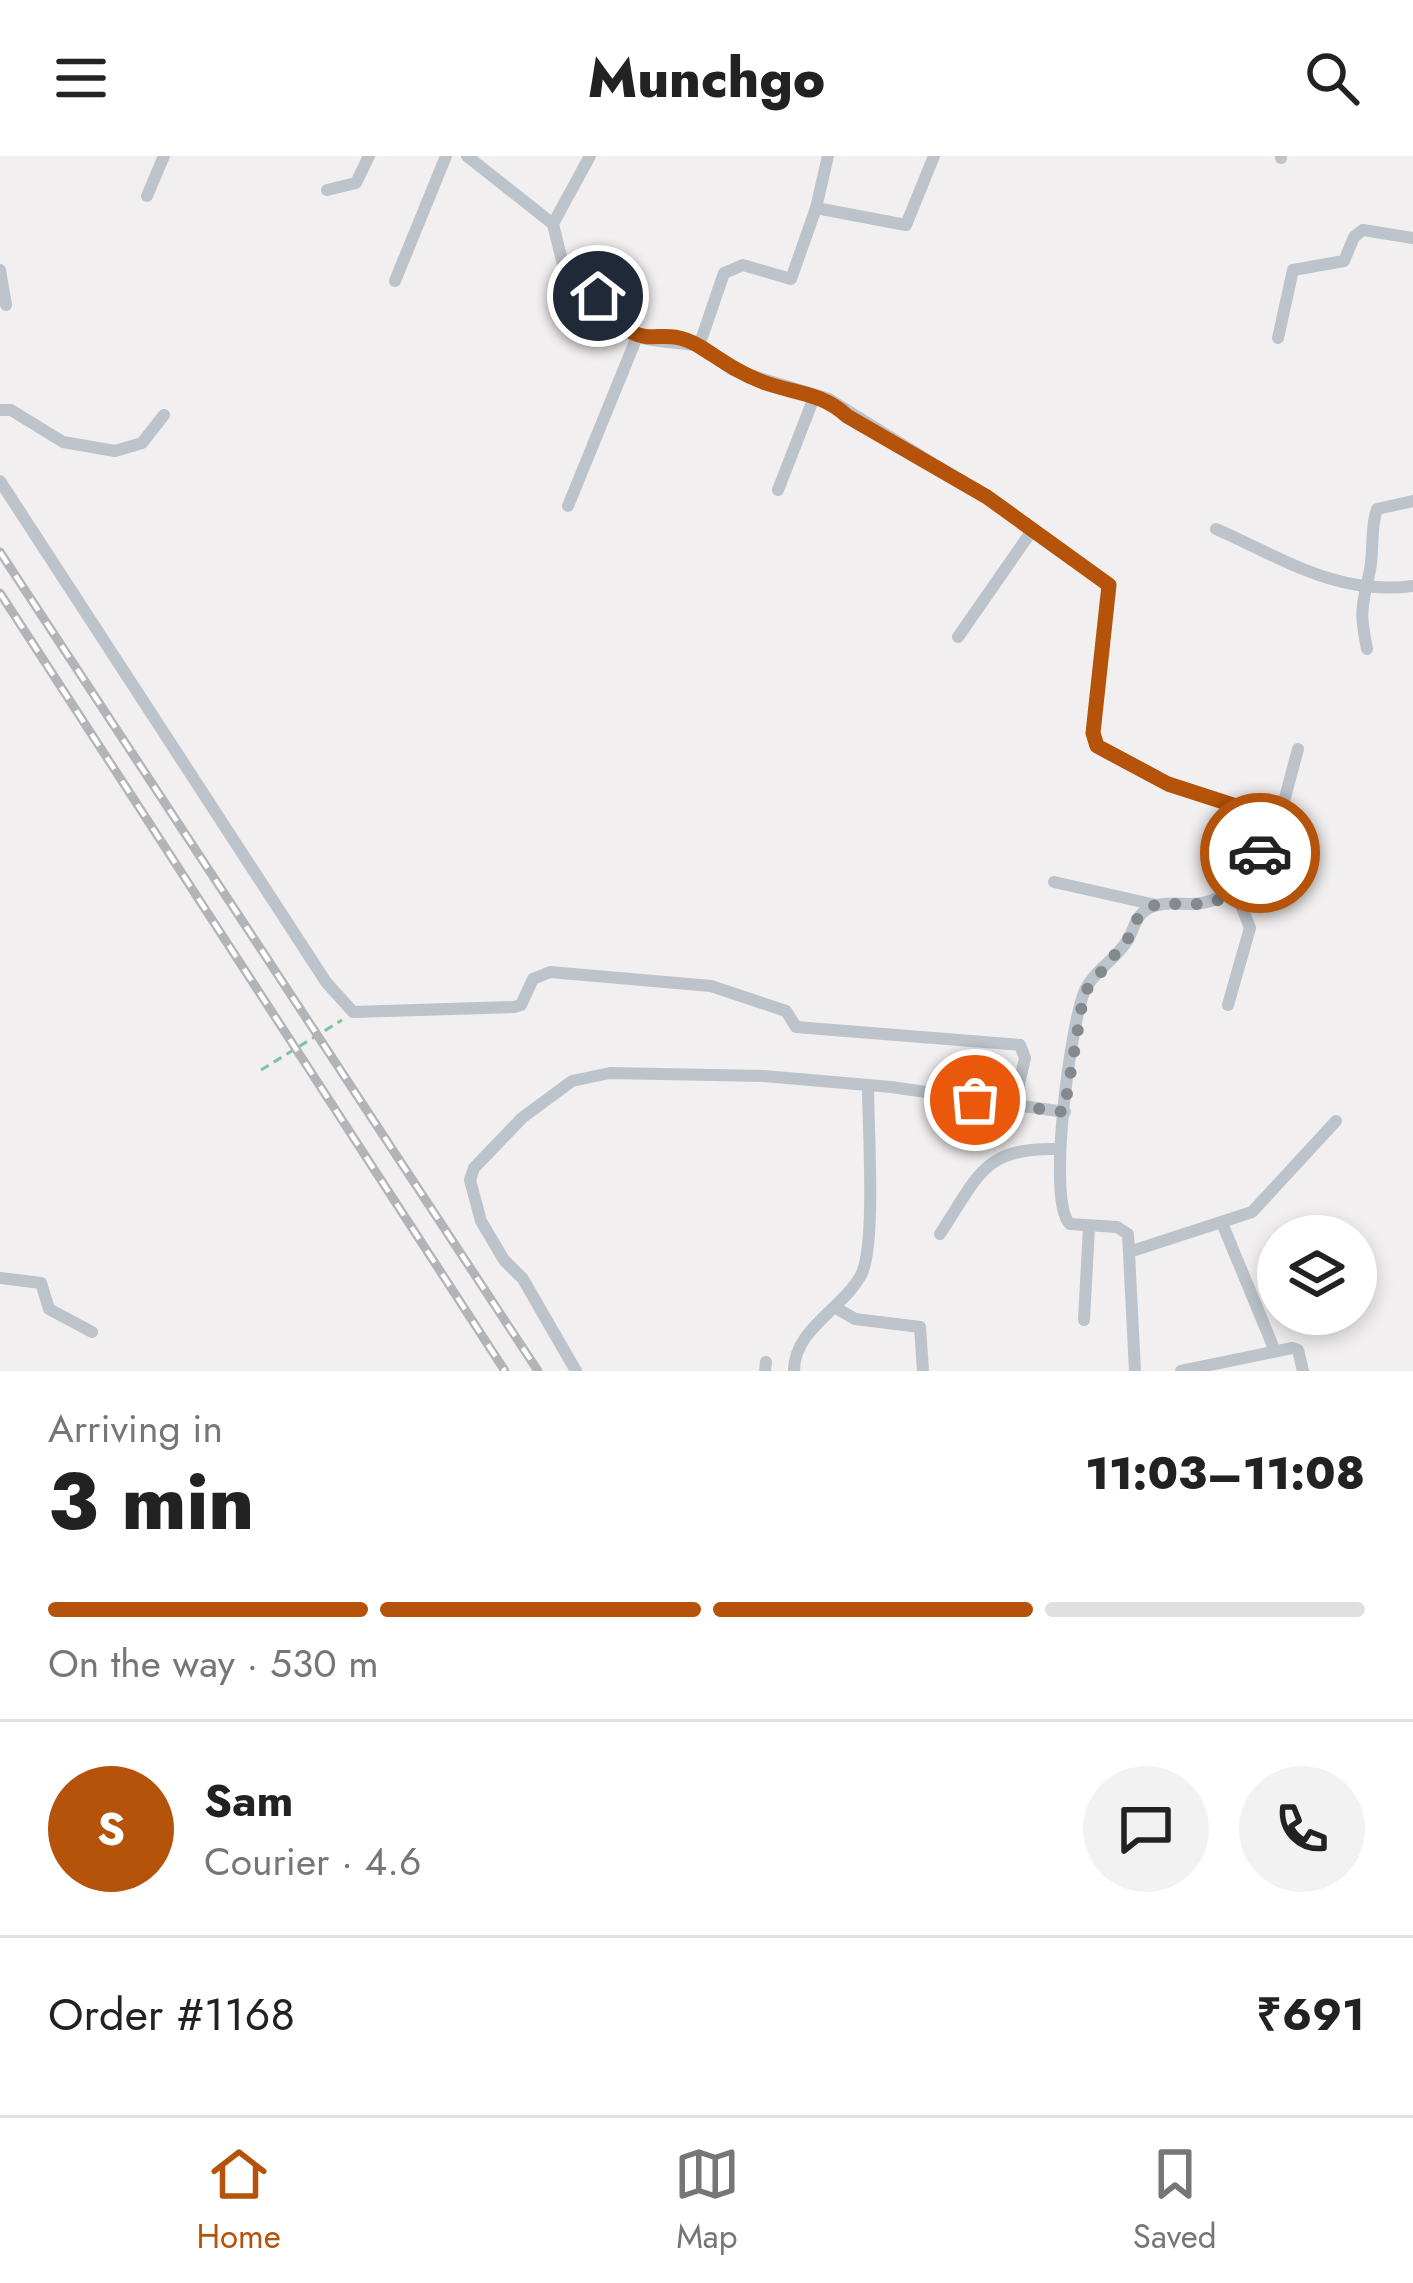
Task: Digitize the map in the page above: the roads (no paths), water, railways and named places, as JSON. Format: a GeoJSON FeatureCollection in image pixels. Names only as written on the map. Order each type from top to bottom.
{"type":"FeatureCollection","features":[{"type":"Feature","properties":{"kind":"street"},"geometry":{"type":"LineString","coordinates":[[147,196],[164,156]]}},
{"type":"Feature","properties":{"kind":"street"},"geometry":{"type":"LineString","coordinates":[[327,190],[356,183],[369,156]]}},
{"type":"Feature","properties":{"kind":"street"},"geometry":{"type":"LineString","coordinates":[[395,281],[446,156]]}},
{"type":"Feature","properties":{"kind":"street"},"geometry":{"type":"LineString","coordinates":[[466,156],[553,224],[566,272],[598,296],[620,328],[637,337],[699,346],[733,370],[815,394],[987,497],[1109,585],[1093,733],[1097,746],[1168,784],[1279,820]]}},
{"type":"Feature","properties":{"kind":"street"},"geometry":{"type":"LineString","coordinates":[[553,224],[590,156]]}},
{"type":"Feature","properties":{"kind":"street"},"geometry":{"type":"LineString","coordinates":[[699,346],[700,330],[724,273],[743,265],[791,279],[828,156]]}},
{"type":"Feature","properties":{"kind":"street"},"geometry":{"type":"LineString","coordinates":[[816,208],[906,225],[934,156]]}},
{"type":"Feature","properties":{"kind":"street"},"geometry":{"type":"LineString","coordinates":[[1278,338],[1293,270],[1344,261],[1354,237],[1363,230],[1413,238]]}},
{"type":"Feature","properties":{"kind":"street"},"geometry":{"type":"LineString","coordinates":[[0,270],[6,304]]}},
{"type":"Feature","properties":{"kind":"street"},"geometry":{"type":"LineString","coordinates":[[568,506],[637,337]]}},
{"type":"Feature","properties":{"kind":"street"},"geometry":{"type":"LineString","coordinates":[[778,490],[815,394]]}},
{"type":"Feature","properties":{"kind":"street"},"geometry":{"type":"LineString","coordinates":[[0,410],[11,410],[63,442],[115,451],[142,443],[164,415]]}},
{"type":"Feature","properties":{"kind":"street"},"geometry":{"type":"LineString","coordinates":[[0,481],[326,982],[353,1012],[514,1007],[521,1005],[533,979],[550,972],[711,986],[786,1011],[796,1027],[1020,1045],[1025,1058],[1015,1102]]}},
{"type":"Feature","properties":{"kind":"street"},"geometry":{"type":"LineString","coordinates":[[1367,649],[1360,615],[1377,509],[1410,501],[1413,482]]}},
{"type":"Feature","properties":{"kind":"street"},"geometry":{"type":"LineString","coordinates":[[1216,529],[1300,569],[1363,590],[1413,586]]}},
{"type":"Feature","properties":{"kind":"street"},"geometry":{"type":"LineString","coordinates":[[958,638],[1031,532]]}},
{"type":"Feature","properties":{"kind":"street"},"geometry":{"type":"LineString","coordinates":[[1054,882],[1156,904],[1208,904],[1234,887],[1279,820],[1298,749]]}},
{"type":"Feature","properties":{"kind":"street"},"geometry":{"type":"LineString","coordinates":[[1228,1005],[1250,928],[1234,887]]}},
{"type":"Feature","properties":{"kind":"street"},"geometry":{"type":"LineString","coordinates":[[1135,1371],[1132,1251],[1124,1229],[1070,1224],[1062,1215],[1058,1149],[1084,993],[1130,936],[1136,920],[1156,904]]}},
{"type":"Feature","properties":{"kind":"street"},"geometry":{"type":"LineString","coordinates":[[576,1371],[524,1279],[504,1260],[473,1201],[474,1168],[522,1118],[572,1081],[610,1073],[868,1085],[1064,1112]]}},
{"type":"Feature","properties":{"kind":"street"},"geometry":{"type":"LineString","coordinates":[[794,1371],[807,1336],[836,1308],[866,1258],[868,1085]]}},
{"type":"Feature","properties":{"kind":"street"},"geometry":{"type":"LineString","coordinates":[[1132,1251],[1222,1223],[1263,1203],[1336,1120]]}},
{"type":"Feature","properties":{"kind":"street"},"geometry":{"type":"LineString","coordinates":[[940,1234],[995,1158],[1019,1148],[1058,1149]]}},
{"type":"Feature","properties":{"kind":"street"},"geometry":{"type":"LineString","coordinates":[[1222,1223],[1275,1351]]}},
{"type":"Feature","properties":{"kind":"street"},"geometry":{"type":"LineString","coordinates":[[1084,1320],[1088,1227]]}},
{"type":"Feature","properties":{"kind":"street"},"geometry":{"type":"LineString","coordinates":[[0,1278],[41,1282],[49,1309],[92,1332]]}},
{"type":"Feature","properties":{"kind":"street"},"geometry":{"type":"LineString","coordinates":[[836,1308],[855,1319],[920,1327],[923,1371]]}},
{"type":"Feature","properties":{"kind":"street"},"geometry":{"type":"LineString","coordinates":[[1181,1371],[1275,1351],[1298,1351],[1303,1371]]}},
{"type":"Feature","properties":{"kind":"railway"},"geometry":{"type":"LineString","coordinates":[[0,552],[538,1371]]}},
{"type":"Feature","properties":{"kind":"railway"},"geometry":{"type":"LineString","coordinates":[[0,593],[505,1371]]}}]}
